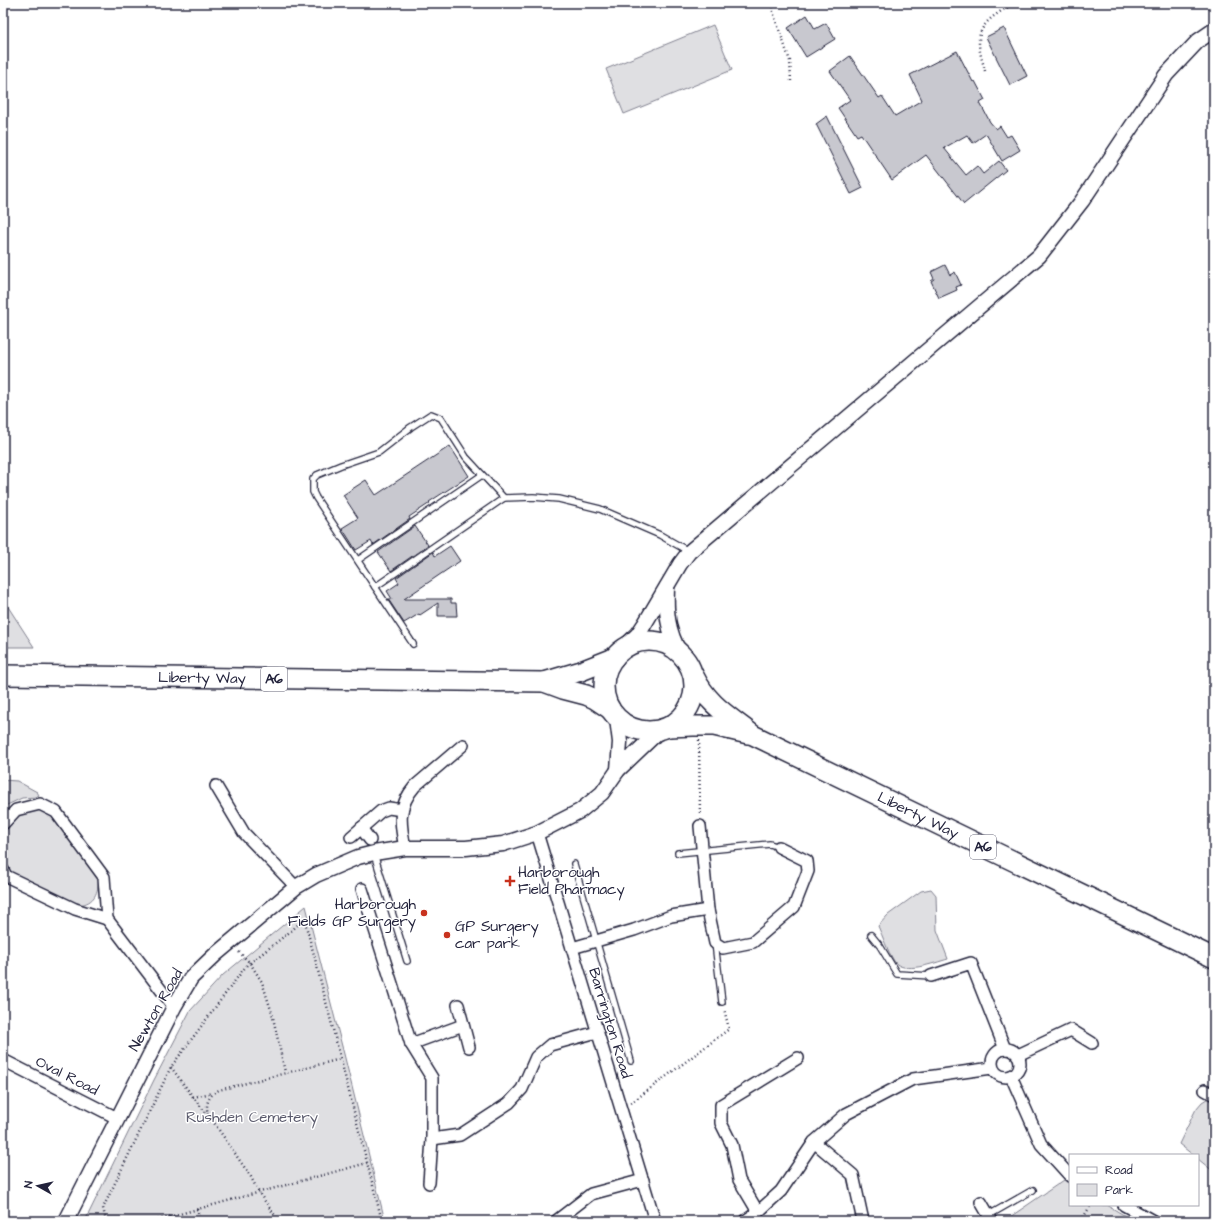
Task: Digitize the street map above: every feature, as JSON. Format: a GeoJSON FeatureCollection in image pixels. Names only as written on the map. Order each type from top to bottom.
{"type":"FeatureCollection","features":[{"type":"Feature","properties":{"kind":"highway"},"geometry":{"type":"LineString","coordinates":[[646,641],[658,642],[670,646],[680,653],[689,664],[694,676],[694,692],[690,706],[682,718],[664,729],[648,732],[636,730],[626,726],[613,714],[605,699],[604,688],[608,667],[618,654],[633,644],[646,641]]}},
{"type":"Feature","properties":{"kind":"highway","name":"Liberty Way"},"geometry":{"type":"LineString","coordinates":[[3,676],[544,682],[589,668],[618,654]]}},
{"type":"Feature","properties":{"kind":"highway","name":"Liberty Way"},"geometry":{"type":"LineString","coordinates":[[694,676],[706,696],[716,706],[753,735],[1214,958]]}},
{"type":"Feature","properties":{"kind":"highway","name":"Liberty Way"},"geometry":{"type":"LineString","coordinates":[[544,682],[595,699],[613,714]]}},
{"type":"Feature","properties":{"kind":"highway","name":"Liberty Way"},"geometry":{"type":"LineString","coordinates":[[664,729],[714,726],[753,735]]}},
{"type":"Feature","properties":{"kind":"street"},"geometry":{"type":"LineString","coordinates":[[618,654],[638,634],[680,564],[689,552],[1039,256],[1082,201],[1166,76],[1198,42],[1214,30]]}},
{"type":"Feature","properties":{"kind":"street"},"geometry":{"type":"LineString","coordinates":[[667,586],[666,610],[669,627],[671,637],[680,653]]}},
{"type":"Feature","properties":{"kind":"street"},"geometry":{"type":"LineString","coordinates":[[613,714],[620,742],[618,770]]}},
{"type":"Feature","properties":{"kind":"street","name":"Newton Road"},"geometry":{"type":"LineString","coordinates":[[66,1221],[174,1007],[191,978],[296,887],[337,865],[374,853],[405,848],[466,848],[503,844],[537,833],[580,811],[602,793],[618,770],[664,729]]}},
{"type":"Feature","properties":{"kind":"street"},"geometry":{"type":"LineString","coordinates":[[405,848],[400,825],[402,810],[409,793],[415,786],[463,745]]}},
{"type":"Feature","properties":{"kind":"street"},"geometry":{"type":"LineString","coordinates":[[216,786],[244,833],[296,887]]}},
{"type":"Feature","properties":{"kind":"street"},"geometry":{"type":"LineString","coordinates":[[3,824],[16,810],[40,804],[56,812],[104,877],[107,919],[174,1007]]}},
{"type":"Feature","properties":{"kind":"street"},"geometry":{"type":"LineString","coordinates":[[350,837],[381,811],[392,808],[402,810]]}},
{"type":"Feature","properties":{"kind":"street"},"geometry":{"type":"LineString","coordinates":[[700,826],[708,910],[715,943],[723,948],[753,942],[794,907],[808,871],[807,861],[779,847]]}},
{"type":"Feature","properties":{"kind":"street"},"geometry":{"type":"LineString","coordinates":[[361,828],[370,840]]}},
{"type":"Feature","properties":{"kind":"street","name":"Barrington Road"},"geometry":{"type":"LineString","coordinates":[[537,833],[655,1221]]}},
{"type":"Feature","properties":{"kind":"street"},"geometry":{"type":"LineString","coordinates":[[3,870],[6,876],[75,909],[107,919]]}},
{"type":"Feature","properties":{"kind":"street"},"geometry":{"type":"LineString","coordinates":[[362,889],[411,1044],[432,1078],[430,1183]]}},
{"type":"Feature","properties":{"kind":"street"},"geometry":{"type":"LineString","coordinates":[[572,948],[634,930],[671,916],[708,910]]}},
{"type":"Feature","properties":{"kind":"street"},"geometry":{"type":"LineString","coordinates":[[931,976],[971,963],[1005,1049]]}},
{"type":"Feature","properties":{"kind":"street"},"geometry":{"type":"LineString","coordinates":[[458,1005],[469,1047]]}},
{"type":"Feature","properties":{"kind":"street"},"geometry":{"type":"LineString","coordinates":[[411,1044],[463,1025]]}},
{"type":"Feature","properties":{"kind":"street"},"geometry":{"type":"LineString","coordinates":[[1018,1055],[1072,1030],[1092,1043]]}},
{"type":"Feature","properties":{"kind":"street"},"geometry":{"type":"LineString","coordinates":[[432,1139],[460,1135],[510,1104],[522,1089],[536,1057],[550,1045],[597,1032]]}},
{"type":"Feature","properties":{"kind":"street"},"geometry":{"type":"LineString","coordinates":[[1005,1049],[1010,1049],[1018,1055],[1020,1060],[1018,1070],[1011,1076],[1002,1077],[992,1068],[991,1063],[995,1054],[999,1050],[1005,1049]]}},
{"type":"Feature","properties":{"kind":"street"},"geometry":{"type":"LineString","coordinates":[[758,1212],[739,1180],[732,1145],[721,1123],[721,1105],[798,1058]]}},
{"type":"Feature","properties":{"kind":"street","name":"Oval Road"},"geometry":{"type":"LineString","coordinates":[[3,1060],[117,1118]]}},
{"type":"Feature","properties":{"kind":"street"},"geometry":{"type":"LineString","coordinates":[[745,1221],[758,1212],[781,1191],[814,1142],[846,1114],[913,1079],[992,1068]]}},
{"type":"Feature","properties":{"kind":"street"},"geometry":{"type":"LineString","coordinates":[[1011,1076],[1041,1144],[1069,1175]]}},
{"type":"Feature","properties":{"kind":"street"},"geometry":{"type":"LineString","coordinates":[[814,1142],[853,1175],[863,1221]]}},
{"type":"Feature","properties":{"kind":"street"},"geometry":{"type":"LineString","coordinates":[[556,1221],[591,1194],[643,1180]]}},
{"type":"Feature","properties":{"kind":"street"},"geometry":{"type":"LineString","coordinates":[[981,1202],[991,1218]]}},
{"type":"Feature","properties":{"kind":"street"},"geometry":{"type":"LineString","coordinates":[[1126,1206],[1153,1221]]}},
{"type":"Feature","properties":{"kind":"lane"},"geometry":{"type":"LineString","coordinates":[[413,644],[313,492],[313,479],[318,475],[341,465],[379,452],[411,427],[431,414],[441,418],[466,457],[504,498]]}},
{"type":"Feature","properties":{"kind":"lane"},"geometry":{"type":"LineString","coordinates":[[358,560],[482,475]]}},
{"type":"Feature","properties":{"kind":"lane"},"geometry":{"type":"LineString","coordinates":[[375,587],[504,498],[533,497],[559,499],[600,509],[660,535],[689,552]]}},
{"type":"Feature","properties":{"kind":"lane"},"geometry":{"type":"LineString","coordinates":[[678,853],[770,844],[779,847]]}},
{"type":"Feature","properties":{"kind":"lane"},"geometry":{"type":"LineString","coordinates":[[374,853],[407,961]]}},
{"type":"Feature","properties":{"kind":"lane"},"geometry":{"type":"LineString","coordinates":[[574,864],[631,1061]]}},
{"type":"Feature","properties":{"kind":"lane"},"geometry":{"type":"LineString","coordinates":[[871,935],[880,946],[897,974],[931,976]]}},
{"type":"Feature","properties":{"kind":"lane"},"geometry":{"type":"LineString","coordinates":[[715,943],[722,1002]]}},
{"type":"Feature","properties":{"kind":"lane"},"geometry":{"type":"LineString","coordinates":[[991,1218],[1033,1190]]}},
{"type":"Feature","properties":{"kind":"path"},"geometry":{"type":"LineString","coordinates":[[772,3],[773,12],[790,61],[791,82]]}},
{"type":"Feature","properties":{"kind":"path"},"geometry":{"type":"LineString","coordinates":[[985,71],[979,44],[980,32],[989,19],[1014,3]]}},
{"type":"Feature","properties":{"kind":"path"},"geometry":{"type":"LineString","coordinates":[[698,732],[700,826]]}},
{"type":"Feature","properties":{"kind":"path"},"geometry":{"type":"LineString","coordinates":[[106,1221],[103,1208],[171,1066],[249,963],[301,922],[303,922],[306,926],[314,955],[382,1221]]}},
{"type":"Feature","properties":{"kind":"path"},"geometry":{"type":"LineString","coordinates":[[231,942],[249,963],[262,982],[272,1013],[286,1072]]}},
{"type":"Feature","properties":{"kind":"path"},"geometry":{"type":"LineString","coordinates":[[621,1110],[729,1029],[722,1002]]}},
{"type":"Feature","properties":{"kind":"path"},"geometry":{"type":"LineString","coordinates":[[193,1098],[286,1072],[341,1059]]}},
{"type":"Feature","properties":{"kind":"path"},"geometry":{"type":"LineString","coordinates":[[171,1066],[193,1098],[208,1114],[251,1177],[259,1193],[278,1221]]}},
{"type":"Feature","properties":{"kind":"path"},"geometry":{"type":"LineString","coordinates":[[208,1114],[208,1102],[213,1093]]}},
{"type":"Feature","properties":{"kind":"path"},"geometry":{"type":"LineString","coordinates":[[154,1221],[367,1163]]}},
{"type":"Feature","properties":{"kind":"path"},"geometry":{"type":"LineString","coordinates":[[1080,1221],[1090,1206]]}},
{"type":"Feature","properties":{"kind":"path"},"geometry":{"type":"LineString","coordinates":[[197,1209],[200,1221]]}},
{"type":"Feature","properties":{"kind":"green space"},"geometry":{"type":"Polygon","coordinates":[[[713,25],[732,70],[624,114],[606,69],[713,25]]]}},
{"type":"Feature","properties":{"kind":"green space"},"geometry":{"type":"Polygon","coordinates":[[[3,599],[34,647],[3,647],[3,599]]]}},
{"type":"Feature","properties":{"kind":"green space"},"geometry":{"type":"Polygon","coordinates":[[[3,780],[17,781],[37,792],[39,795],[36,797],[22,798],[5,806],[3,803],[3,780]]]}},
{"type":"Feature","properties":{"kind":"green space"},"geometry":{"type":"Polygon","coordinates":[[[41,809],[50,812],[98,878],[98,888],[92,900],[79,905],[37,888],[16,876],[8,870],[4,864],[2,856],[4,831],[6,825],[10,820],[20,814],[41,809]]]}},
{"type":"Feature","properties":{"kind":"green space"},"geometry":{"type":"Polygon","coordinates":[[[931,889],[936,895],[937,930],[948,959],[911,968],[898,965],[887,948],[878,926],[888,915],[921,891],[931,889]]]}},
{"type":"Feature","properties":{"kind":"green space","name":"Rushden Cemetery"},"geometry":{"type":"Polygon","coordinates":[[[306,906],[385,1221],[85,1221],[154,1080],[190,1011],[223,975],[306,906]]]}},
{"type":"Feature","properties":{"kind":"green space"},"geometry":{"type":"Polygon","coordinates":[[[1210,1097],[1214,1099],[1214,1172],[1199,1160],[1199,1154],[1192,1154],[1179,1144],[1196,1109],[1202,1102],[1210,1097]]]}},
{"type":"Feature","properties":{"kind":"green space"},"geometry":{"type":"Polygon","coordinates":[[[1064,1180],[1069,1183],[1069,1206],[1109,1206],[1132,1220],[1009,1221],[1010,1217],[1064,1180]]]}},
{"type":"Feature","properties":{"kind":"building"},"geometry":{"type":"Polygon","coordinates":[[[807,15],[815,29],[826,23],[835,39],[806,57],[788,28],[807,15]]]}},
{"type":"Feature","properties":{"kind":"building"},"geometry":{"type":"Polygon","coordinates":[[[1004,28],[1027,76],[1010,85],[986,37],[1004,28]]]}},
{"type":"Feature","properties":{"kind":"building"},"geometry":{"type":"Polygon","coordinates":[[[957,51],[973,82],[975,81],[985,100],[980,103],[990,122],[996,129],[1000,126],[1007,137],[1011,135],[1020,150],[1002,161],[986,134],[973,143],[967,135],[944,148],[966,175],[977,166],[983,174],[999,161],[1006,170],[964,204],[926,155],[892,180],[861,134],[857,136],[838,108],[850,100],[830,71],[850,56],[879,98],[882,96],[895,116],[922,100],[910,75],[957,51]]]}},
{"type":"Feature","properties":{"kind":"building"},"geometry":{"type":"Polygon","coordinates":[[[827,116],[863,188],[851,194],[816,124],[827,116]]]}},
{"type":"Feature","properties":{"kind":"building"},"geometry":{"type":"Polygon","coordinates":[[[945,265],[950,275],[955,272],[961,285],[956,287],[957,290],[939,298],[931,281],[934,279],[931,272],[945,265]]]}},
{"type":"Feature","properties":{"kind":"building"},"geometry":{"type":"Polygon","coordinates":[[[450,446],[469,476],[429,502],[430,503],[409,517],[410,519],[373,545],[371,541],[356,550],[342,528],[358,518],[343,495],[366,480],[376,495],[450,446]]]}},
{"type":"Feature","properties":{"kind":"building"},"geometry":{"type":"Polygon","coordinates":[[[415,526],[428,545],[391,571],[378,552],[415,526]]]}},
{"type":"Feature","properties":{"kind":"building"},"geometry":{"type":"Polygon","coordinates":[[[450,546],[460,561],[404,599],[451,599],[451,603],[456,603],[457,616],[438,616],[438,603],[420,615],[419,614],[404,623],[388,599],[392,599],[387,591],[399,583],[396,578],[433,552],[435,556],[450,546]]]}},
{"type":"Feature","properties":{"kind":"place","name":"Harborough Field Pharmacy"},"geometry":{"type":"Point","coordinates":[510,881]}},
{"type":"Feature","properties":{"kind":"place","name":"Harborough Fields GP Surgery"},"geometry":{"type":"Point","coordinates":[424,913]}},
{"type":"Feature","properties":{"kind":"place","name":"GP Surgery car park"},"geometry":{"type":"Point","coordinates":[447,935]}}]}
